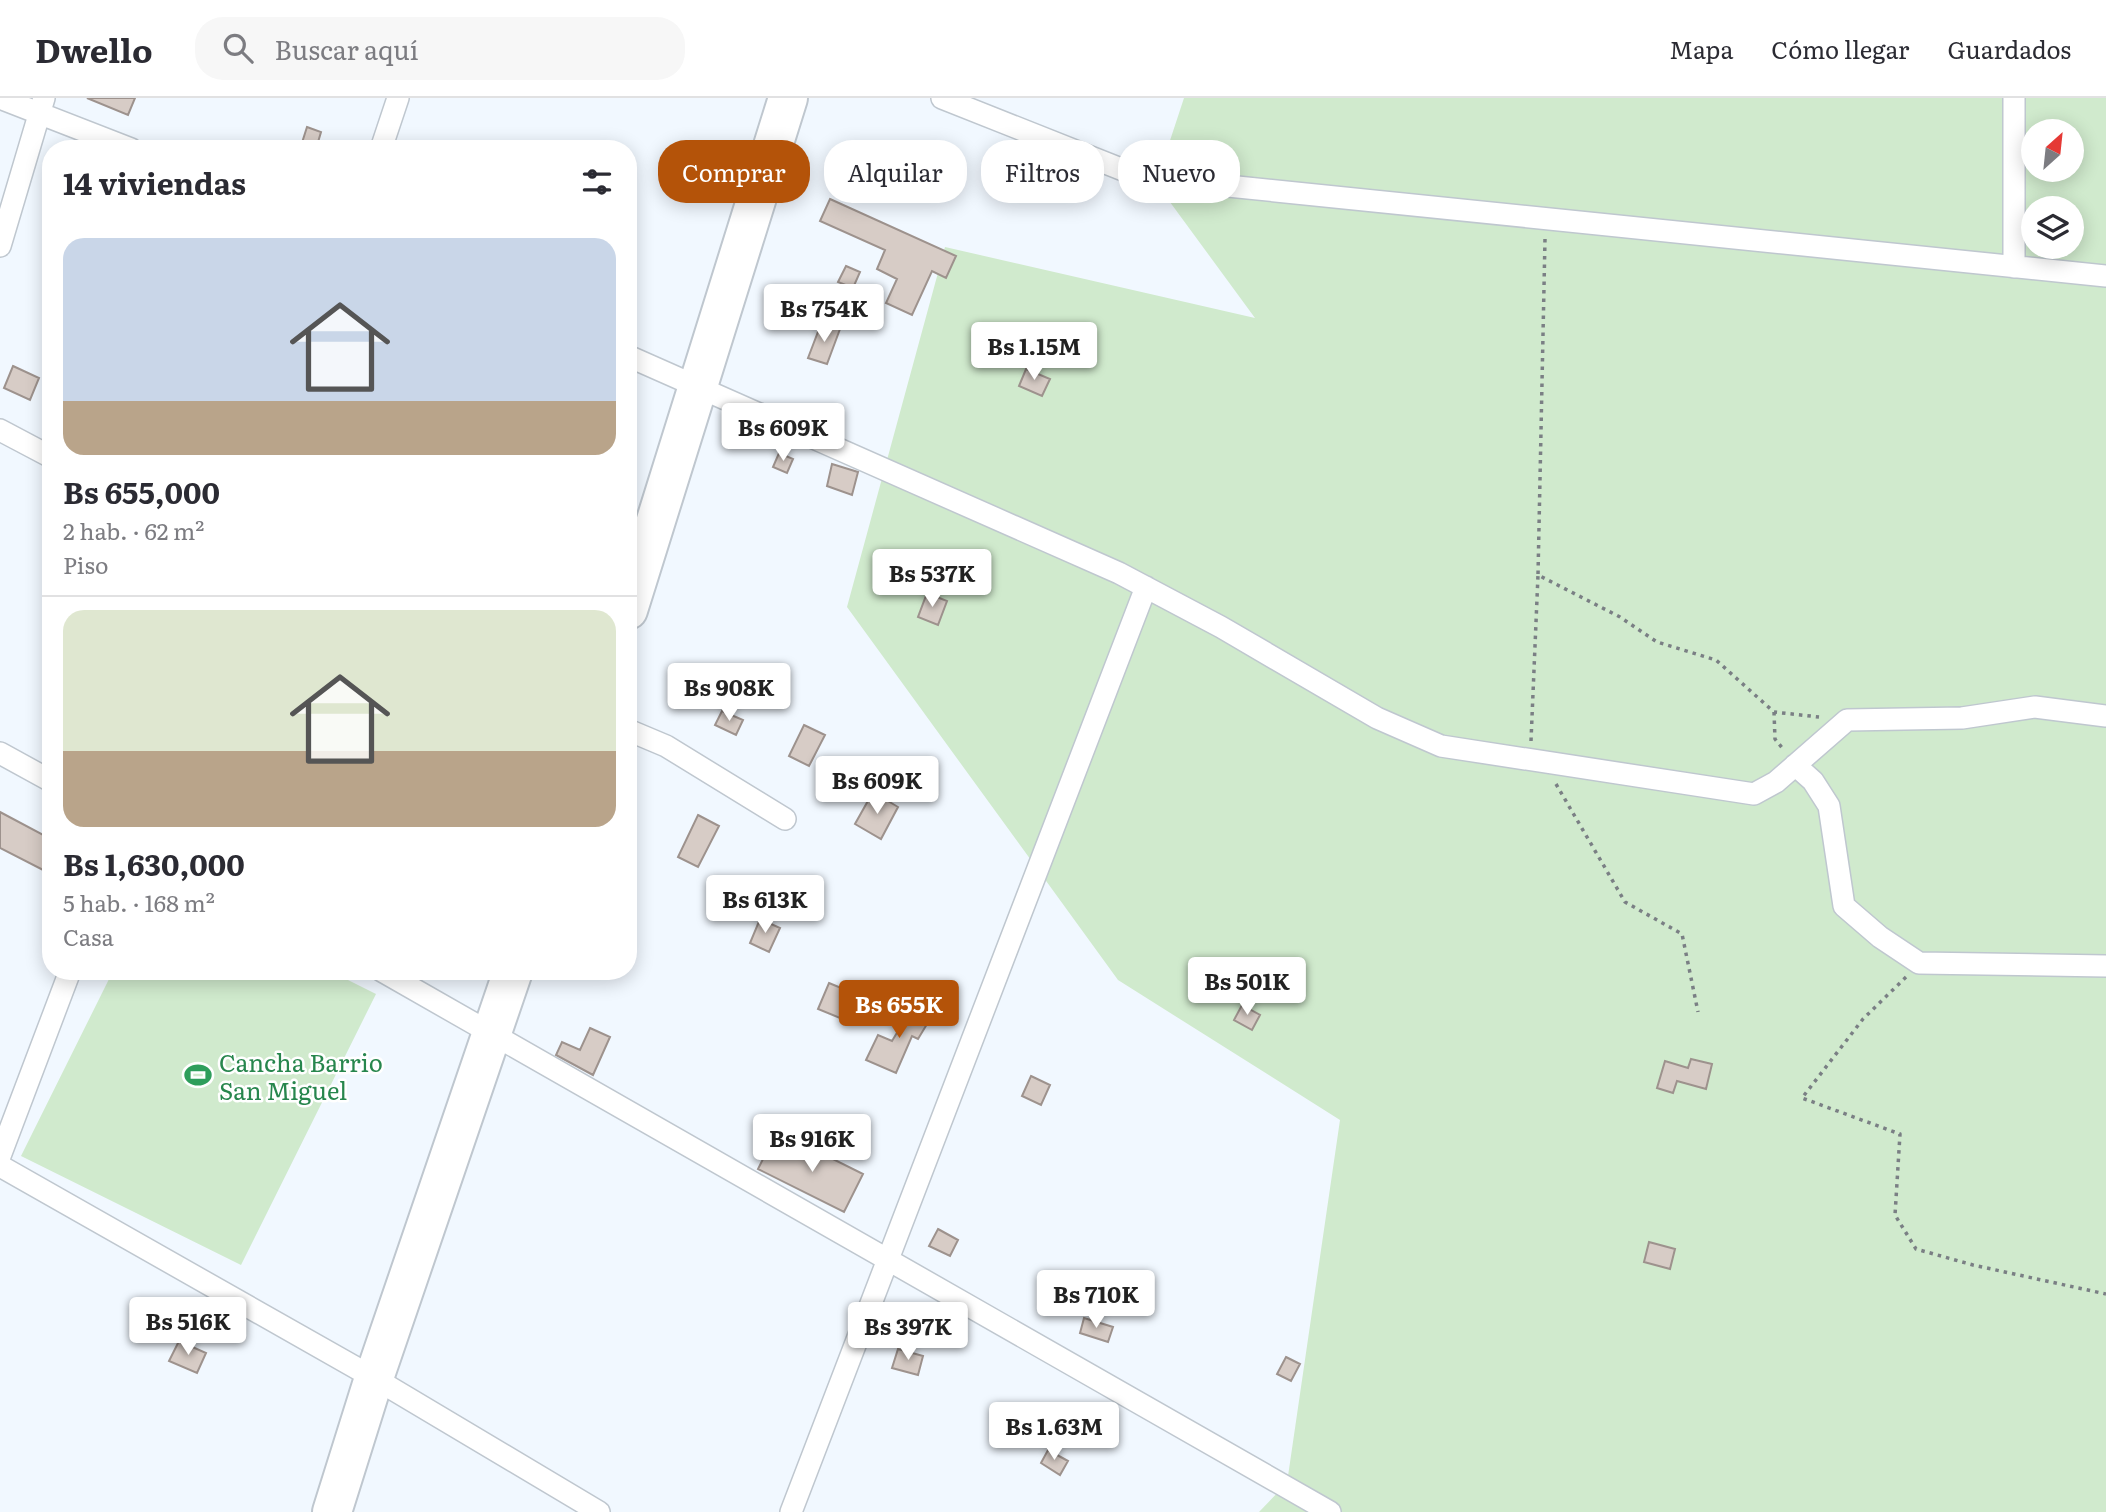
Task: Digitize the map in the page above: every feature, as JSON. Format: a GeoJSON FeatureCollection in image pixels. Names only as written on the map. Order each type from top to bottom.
{"type":"FeatureCollection","features":[{"type":"Feature","properties":{"kind":"highway"},"geometry":{"type":"LineString","coordinates":[[637,581],[788,98]]}},
{"type":"Feature","properties":{"kind":"highway"},"geometry":{"type":"LineString","coordinates":[[332,1512],[374,1378],[510,980]]}},
{"type":"Feature","properties":{"kind":"street"},"geometry":{"type":"LineString","coordinates":[[0,98],[42,105],[113,140]]}},
{"type":"Feature","properties":{"kind":"street"},"geometry":{"type":"LineString","coordinates":[[384,140],[398,98]]}},
{"type":"Feature","properties":{"kind":"street"},"geometry":{"type":"LineString","coordinates":[[942,98],[1156,183],[1219,185],[2106,276]]}},
{"type":"Feature","properties":{"kind":"street"},"geometry":{"type":"LineString","coordinates":[[2014,98],[2014,267]]}},
{"type":"Feature","properties":{"kind":"street"},"geometry":{"type":"LineString","coordinates":[[0,246],[42,105]]}},
{"type":"Feature","properties":{"kind":"street"},"geometry":{"type":"LineString","coordinates":[[637,360],[1146,587],[1377,718],[1441,746],[1754,794],[1776,782],[1847,720],[1962,718],[2035,707],[2106,716]]}},
{"type":"Feature","properties":{"kind":"street"},"geometry":{"type":"LineString","coordinates":[[0,430],[42,452]]}},
{"type":"Feature","properties":{"kind":"street"},"geometry":{"type":"LineString","coordinates":[[792,1512],[1146,587]]}},
{"type":"Feature","properties":{"kind":"street"},"geometry":{"type":"LineString","coordinates":[[637,734],[666,746],[785,819]]}},
{"type":"Feature","properties":{"kind":"street"},"geometry":{"type":"LineString","coordinates":[[0,753],[42,776]]}},
{"type":"Feature","properties":{"kind":"street"},"geometry":{"type":"LineString","coordinates":[[1795,765],[1813,781],[1829,806],[1844,906],[1880,937],[1919,963],[2106,966]]}},
{"type":"Feature","properties":{"kind":"street"},"geometry":{"type":"LineString","coordinates":[[0,1156],[66,980]]}},
{"type":"Feature","properties":{"kind":"street"},"geometry":{"type":"LineString","coordinates":[[398,980],[1330,1512]]}},
{"type":"Feature","properties":{"kind":"street"},"geometry":{"type":"LineString","coordinates":[[0,1166],[374,1378],[599,1512]]}},
{"type":"Feature","properties":{"kind":"path"},"geometry":{"type":"LineString","coordinates":[[1546,220],[1538,575],[1530,758],[1558,785],[1625,902],[1682,934],[1698,1012]]}},
{"type":"Feature","properties":{"kind":"path"},"geometry":{"type":"LineString","coordinates":[[1538,575],[1620,617],[1657,642],[1716,660],[1774,712],[1847,720]]}},
{"type":"Feature","properties":{"kind":"path"},"geometry":{"type":"LineString","coordinates":[[1774,712],[1775,739],[1795,765]]}},
{"type":"Feature","properties":{"kind":"path"},"geometry":{"type":"LineString","coordinates":[[1919,963],[1863,1019],[1802,1098],[1900,1134],[1895,1215],[1916,1249],[1973,1265],[2106,1294]]}},
{"type":"Feature","properties":{"kind":"green space"},"geometry":{"type":"Polygon","coordinates":[[[1184,98],[2106,98],[2106,1512],[1259,1512],[1287,1483],[1340,1120],[1118,980],[847,607],[945,247],[1255,318],[1171,203],[1240,203],[1240,140],[1170,140],[1184,98]]]}},
{"type":"Feature","properties":{"kind":"green space","name":"Cancha Barrio San Miguel"},"geometry":{"type":"Polygon","coordinates":[[[109,980],[348,980],[376,994],[241,1265],[21,1156],[109,980]]]}},
{"type":"Feature","properties":{"kind":"building"},"geometry":{"type":"Polygon","coordinates":[[[87,98],[135,98],[128,115],[87,98]]]}},
{"type":"Feature","properties":{"kind":"building"},"geometry":{"type":"Polygon","coordinates":[[[307,127],[321,132],[319,140],[303,140],[307,127]]]}},
{"type":"Feature","properties":{"kind":"building"},"geometry":{"type":"Polygon","coordinates":[[[828,203],[839,203],[956,256],[946,278],[932,271],[912,315],[886,303],[897,279],[877,269],[885,250],[820,221],[828,203]]]}},
{"type":"Feature","properties":{"kind":"building"},"geometry":{"type":"Polygon","coordinates":[[[846,266],[860,272],[853,288],[838,282],[846,266]]]}},
{"type":"Feature","properties":{"kind":"building"},"geometry":{"type":"Polygon","coordinates":[[[821,324],[840,329],[827,364],[808,358],[821,324]]]}},
{"type":"Feature","properties":{"kind":"building"},"geometry":{"type":"Polygon","coordinates":[[[13,366],[39,378],[30,400],[4,388],[13,366]]]}},
{"type":"Feature","properties":{"kind":"building"},"geometry":{"type":"Polygon","coordinates":[[[1026,369],[1050,379],[1042,396],[1019,386],[1026,369]]]}},
{"type":"Feature","properties":{"kind":"building"},"geometry":{"type":"Polygon","coordinates":[[[779,453],[793,459],[787,473],[773,467],[779,453]]]}},
{"type":"Feature","properties":{"kind":"building"},"geometry":{"type":"Polygon","coordinates":[[[832,464],[858,472],[852,495],[827,486],[832,464]]]}},
{"type":"Feature","properties":{"kind":"building"},"geometry":{"type":"Polygon","coordinates":[[[927,593],[947,601],[938,625],[918,617],[927,593]]]}},
{"type":"Feature","properties":{"kind":"building"},"geometry":{"type":"Polygon","coordinates":[[[722,711],[743,720],[736,735],[715,725],[722,711]]]}},
{"type":"Feature","properties":{"kind":"building"},"geometry":{"type":"Polygon","coordinates":[[[804,725],[825,735],[809,766],[789,756],[804,725]]]}},
{"type":"Feature","properties":{"kind":"building"},"geometry":{"type":"Polygon","coordinates":[[[873,792],[898,807],[881,839],[855,824],[873,792]]]}},
{"type":"Feature","properties":{"kind":"building"},"geometry":{"type":"Polygon","coordinates":[[[0,812],[42,834],[42,869],[0,848],[0,812]]]}},
{"type":"Feature","properties":{"kind":"building"},"geometry":{"type":"Polygon","coordinates":[[[698,815],[719,826],[698,867],[678,857],[698,815]]]}},
{"type":"Feature","properties":{"kind":"building"},"geometry":{"type":"Polygon","coordinates":[[[760,919],[780,928],[769,952],[750,943],[760,919]]]}},
{"type":"Feature","properties":{"kind":"building"},"geometry":{"type":"Polygon","coordinates":[[[829,983],[851,992],[840,1018],[818,1009],[829,983]]]}},
{"type":"Feature","properties":{"kind":"building"},"geometry":{"type":"Polygon","coordinates":[[[918,998],[927,1002],[922,1014],[930,1019],[918,1039],[912,1036],[896,1073],[866,1060],[878,1035],[892,1041],[918,998]]]}},
{"type":"Feature","properties":{"kind":"building"},"geometry":{"type":"Polygon","coordinates":[[[1242,1005],[1260,1015],[1252,1030],[1234,1020],[1242,1005]]]}},
{"type":"Feature","properties":{"kind":"building"},"geometry":{"type":"Polygon","coordinates":[[[590,1028],[610,1037],[593,1075],[556,1055],[562,1042],[580,1050],[590,1028]]]}},
{"type":"Feature","properties":{"kind":"building"},"geometry":{"type":"Polygon","coordinates":[[[1691,1059],[1712,1064],[1706,1089],[1677,1081],[1673,1093],[1657,1088],[1665,1061],[1688,1068],[1691,1059]]]}},
{"type":"Feature","properties":{"kind":"building"},"geometry":{"type":"Polygon","coordinates":[[[1031,1076],[1050,1085],[1041,1105],[1022,1096],[1031,1076]]]}},
{"type":"Feature","properties":{"kind":"building"},"geometry":{"type":"Polygon","coordinates":[[[774,1137],[818,1159],[821,1153],[863,1174],[844,1212],[758,1169],[774,1137]]]}},
{"type":"Feature","properties":{"kind":"building"},"geometry":{"type":"Polygon","coordinates":[[[938,1229],[958,1240],[950,1256],[929,1246],[938,1229]]]}},
{"type":"Feature","properties":{"kind":"building"},"geometry":{"type":"Polygon","coordinates":[[[1649,1242],[1675,1249],[1670,1269],[1644,1262],[1649,1242]]]}},
{"type":"Feature","properties":{"kind":"building"},"geometry":{"type":"Polygon","coordinates":[[[1084,1318],[1113,1327],[1108,1342],[1080,1333],[1084,1318]]]}},
{"type":"Feature","properties":{"kind":"building"},"geometry":{"type":"Polygon","coordinates":[[[179,1341],[206,1353],[197,1373],[169,1361],[179,1341]]]}},
{"type":"Feature","properties":{"kind":"building"},"geometry":{"type":"Polygon","coordinates":[[[898,1349],[923,1356],[918,1375],[892,1368],[898,1349]]]}},
{"type":"Feature","properties":{"kind":"building"},"geometry":{"type":"Polygon","coordinates":[[[1286,1357],[1300,1364],[1291,1381],[1277,1374],[1286,1357]]]}},
{"type":"Feature","properties":{"kind":"building"},"geometry":{"type":"Polygon","coordinates":[[[1048,1450],[1068,1461],[1060,1475],[1041,1463],[1048,1450]]]}},
{"type":"Feature","properties":{"kind":"place","name":"Cancha Barrio San Miguel"},"geometry":{"type":"Point","coordinates":[198,1075]}}]}
